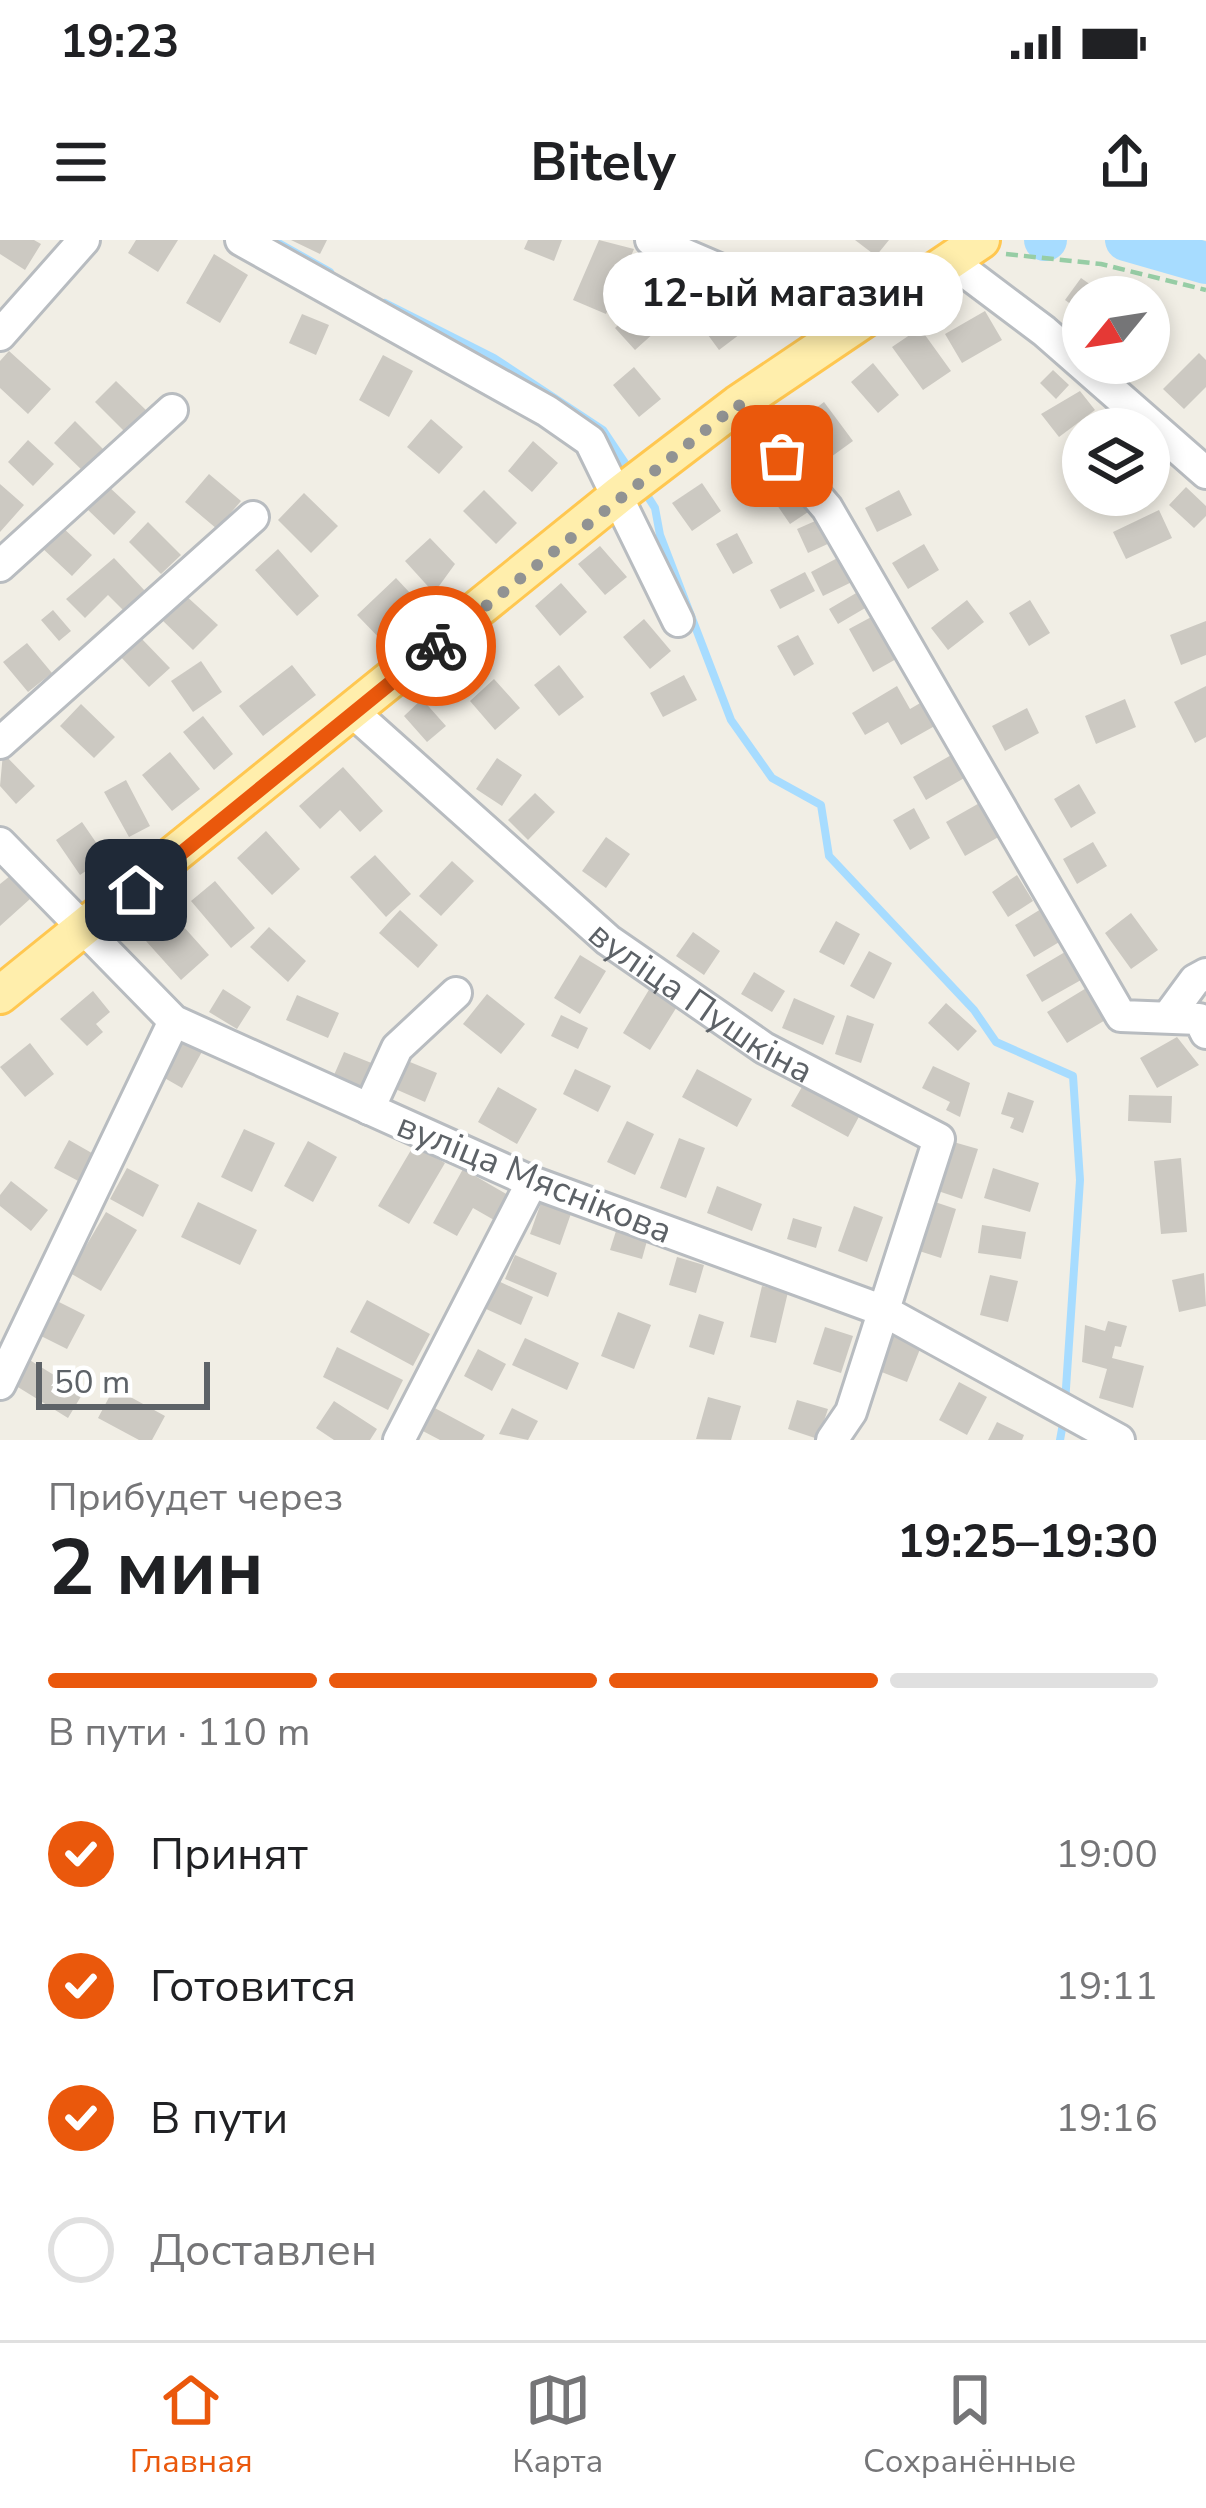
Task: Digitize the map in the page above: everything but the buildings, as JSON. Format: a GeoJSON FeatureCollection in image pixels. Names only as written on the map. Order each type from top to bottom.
{"type":"FeatureCollection","features":[{"type":"Feature","properties":{"kind":"main road"},"geometry":{"type":"LineString","coordinates":[[0,995],[86,931],[632,484],[738,404],[978,251]]}},
{"type":"Feature","properties":{"kind":"street"},"geometry":{"type":"LineString","coordinates":[[0,334],[84,240]]}},
{"type":"Feature","properties":{"kind":"street"},"geometry":{"type":"LineString","coordinates":[[241,240],[547,411],[590,442],[632,484],[678,621]]}},
{"type":"Feature","properties":{"kind":"street"},"geometry":{"type":"LineString","coordinates":[[651,240],[749,282],[842,334]]}},
{"type":"Feature","properties":{"kind":"street"},"geometry":{"type":"LineString","coordinates":[[978,251],[1044,331],[1206,473]]}},
{"type":"Feature","properties":{"kind":"street"},"geometry":{"type":"LineString","coordinates":[[738,404],[827,508],[1121,1016],[1170,1014],[1199,1019],[1206,1033]]}},
{"type":"Feature","properties":{"kind":"street"},"geometry":{"type":"LineString","coordinates":[[0,566],[172,410]]}},
{"type":"Feature","properties":{"kind":"street"},"geometry":{"type":"LineString","coordinates":[[0,743],[253,517]]}},
{"type":"Feature","properties":{"kind":"street","name":"вуліца Пушкіна"},"geometry":{"type":"LineString","coordinates":[[354,713],[608,940],[764,1048],[938,1139],[884,1311]]}},
{"type":"Feature","properties":{"kind":"street","name":"вуліца Мяснікова"},"geometry":{"type":"LineString","coordinates":[[0,842],[174,1021],[532,1182],[884,1311],[1120,1440]]}},
{"type":"Feature","properties":{"kind":"street"},"geometry":{"type":"LineString","coordinates":[[1170,1014],[1195,980],[1206,974]]}},
{"type":"Feature","properties":{"kind":"street"},"geometry":{"type":"LineString","coordinates":[[368,1109],[397,1048],[456,994]]}},
{"type":"Feature","properties":{"kind":"street"},"geometry":{"type":"LineString","coordinates":[[0,1384],[174,1021]]}},
{"type":"Feature","properties":{"kind":"street"},"geometry":{"type":"LineString","coordinates":[[399,1440],[532,1182]]}},
{"type":"Feature","properties":{"kind":"street"},"geometry":{"type":"LineString","coordinates":[[832,1440],[850,1412],[884,1311]]}},
{"type":"Feature","properties":{"kind":"path"},"geometry":{"type":"LineString","coordinates":[[978,251],[1102,264],[1206,290]]}},
{"type":"Feature","properties":{"kind":"waterway"},"geometry":{"type":"LineString","coordinates":[[273,240],[330,272]]}},
{"type":"Feature","properties":{"kind":"waterway"},"geometry":{"type":"LineString","coordinates":[[1126,240],[1206,263]]}},
{"type":"Feature","properties":{"kind":"waterway"},"geometry":{"type":"LineString","coordinates":[[385,303],[494,358],[603,430],[631,472]]}},
{"type":"Feature","properties":{"kind":"waterway"},"geometry":{"type":"LineString","coordinates":[[643,489],[655,508],[660,535],[731,720],[772,778],[821,805],[829,856],[974,1010],[996,1042],[1073,1076],[1080,1180],[1065,1403]]}},
{"type":"Feature","properties":{"kind":"waterway"},"geometry":{"type":"LineString","coordinates":[[1060,1440],[1064,1418]]}},
{"type":"Feature","properties":{"kind":"way so far"},"geometry":{"type":"LineString","coordinates":[[436,646],[738,404],[782,456]]}},
{"type":"Feature","properties":{"kind":"place","name":"12-ый магазин"},"geometry":{"type":"Point","coordinates":[782,456]}},
{"type":"Feature","properties":{"kind":"route"},"geometry":{"type":"LineString","coordinates":[[136,890],[436,646]]}}]}
